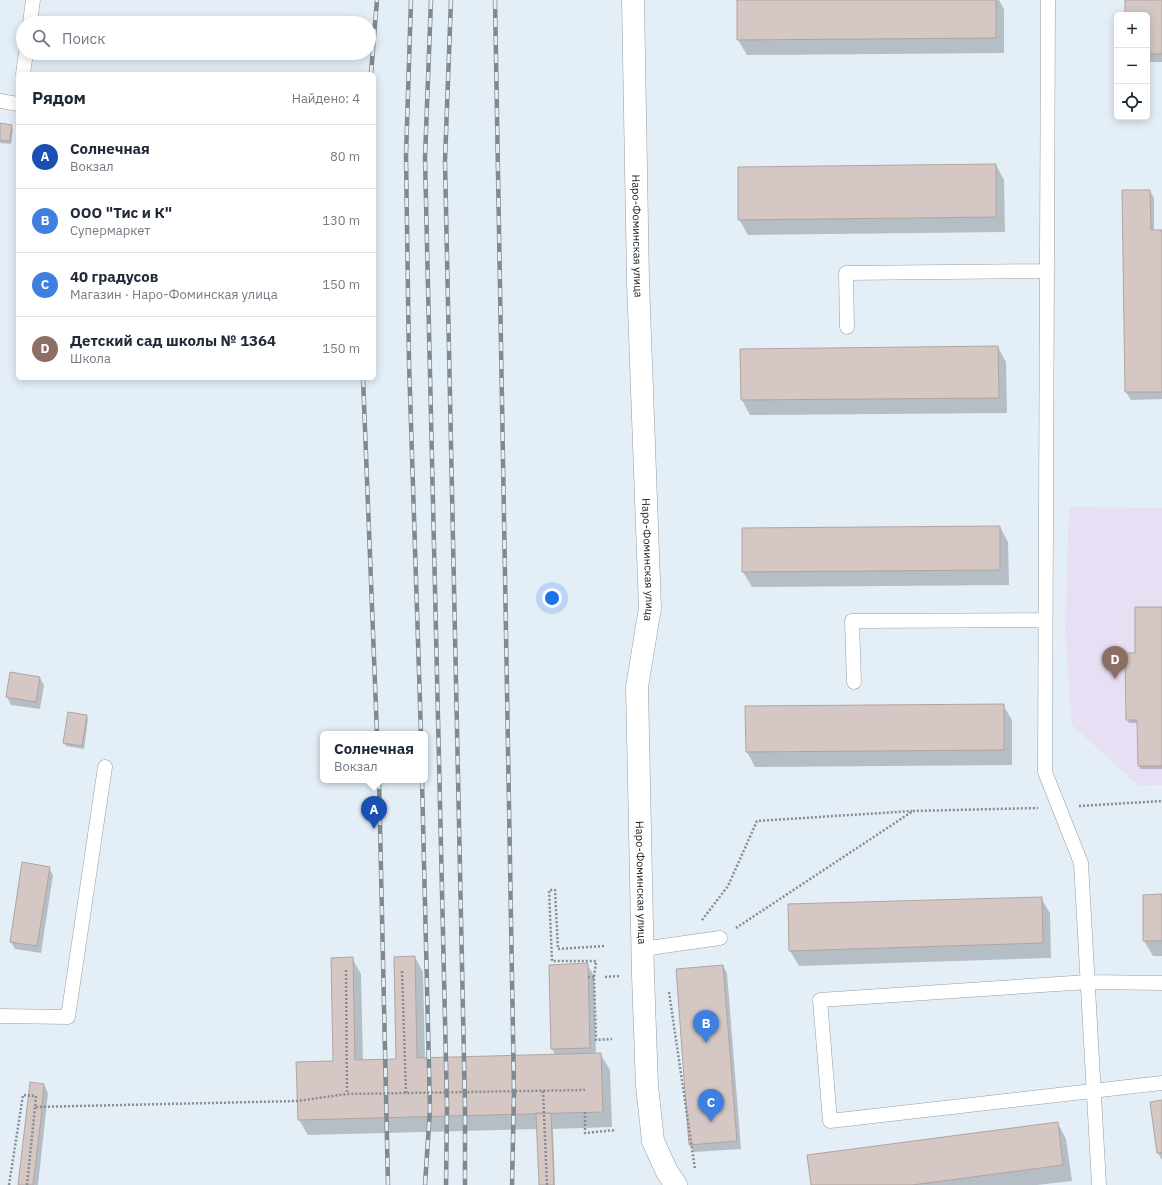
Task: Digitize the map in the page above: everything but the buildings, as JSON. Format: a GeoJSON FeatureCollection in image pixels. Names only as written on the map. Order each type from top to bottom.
{"type":"FeatureCollection","features":[{"type":"Feature","properties":{"kind":"street","name":"Наро-Фоминская улица"},"geometry":{"type":"LineString","coordinates":[[633,0],[638,281],[650,608],[637,687],[642,949],[647,1086],[653,1141],[667,1172],[676,1185]]}},
{"type":"Feature","properties":{"kind":"lane"},"geometry":{"type":"LineString","coordinates":[[31,16],[33,0]]}},
{"type":"Feature","properties":{"kind":"lane"},"geometry":{"type":"LineString","coordinates":[[1048,0],[1045,772],[1081,863],[1099,1185]]}},
{"type":"Feature","properties":{"kind":"lane"},"geometry":{"type":"LineString","coordinates":[[23,72],[25,60]]}},
{"type":"Feature","properties":{"kind":"lane"},"geometry":{"type":"LineString","coordinates":[[0,101],[16,104]]}},
{"type":"Feature","properties":{"kind":"lane"},"geometry":{"type":"LineString","coordinates":[[847,327],[846,273],[1047,271]]}},
{"type":"Feature","properties":{"kind":"lane"},"geometry":{"type":"LineString","coordinates":[[854,682],[852,622],[1045,620]]}},
{"type":"Feature","properties":{"kind":"lane"},"geometry":{"type":"LineString","coordinates":[[0,1016],[68,1017],[105,767]]}},
{"type":"Feature","properties":{"kind":"lane"},"geometry":{"type":"LineString","coordinates":[[642,949],[720,938]]}},
{"type":"Feature","properties":{"kind":"lane"},"geometry":{"type":"LineString","coordinates":[[1162,983],[1088,982],[820,1000],[830,1121],[1094,1092],[1162,1083]]}},
{"type":"Feature","properties":{"kind":"path"},"geometry":{"type":"LineString","coordinates":[[700,923],[728,886],[757,821],[913,811],[1059,808],[1162,801]]}},
{"type":"Feature","properties":{"kind":"path"},"geometry":{"type":"LineString","coordinates":[[720,938],[913,811]]}},
{"type":"Feature","properties":{"kind":"path"},"geometry":{"type":"LineString","coordinates":[[604,946],[558,948],[556,890],[549,890],[552,961],[596,961],[594,977],[596,1040],[612,1039]]}},
{"type":"Feature","properties":{"kind":"path"},"geometry":{"type":"LineString","coordinates":[[346,970],[347,1094]]}},
{"type":"Feature","properties":{"kind":"path"},"geometry":{"type":"LineString","coordinates":[[402,971],[406,1093]]}},
{"type":"Feature","properties":{"kind":"path"},"geometry":{"type":"LineString","coordinates":[[605,977],[619,976]]}},
{"type":"Feature","properties":{"kind":"path"},"geometry":{"type":"LineString","coordinates":[[588,977],[594,977]]}},
{"type":"Feature","properties":{"kind":"path"},"geometry":{"type":"LineString","coordinates":[[669,990],[696,1177]]}},
{"type":"Feature","properties":{"kind":"path"},"geometry":{"type":"LineString","coordinates":[[35,1107],[297,1101],[347,1094],[585,1090]]}},
{"type":"Feature","properties":{"kind":"path"},"geometry":{"type":"LineString","coordinates":[[543,1091],[547,1185]]}},
{"type":"Feature","properties":{"kind":"path"},"geometry":{"type":"LineString","coordinates":[[9,1185],[23,1095],[36,1096],[27,1185]]}},
{"type":"Feature","properties":{"kind":"path"},"geometry":{"type":"LineString","coordinates":[[585,1112],[585,1133],[616,1130]]}},
{"type":"Feature","properties":{"kind":"shaded area"},"geometry":{"type":"Polygon","coordinates":[[[1069,507],[1162,508],[1162,785],[1139,786],[1072,725],[1065,632],[1069,507]]]}},
{"type":"Feature","properties":{"kind":"railway"},"geometry":{"type":"LineString","coordinates":[[376,16],[377,0]]}},
{"type":"Feature","properties":{"kind":"railway"},"geometry":{"type":"LineString","coordinates":[[411,0],[406,156],[409,362],[421,731]]}},
{"type":"Feature","properties":{"kind":"railway"},"geometry":{"type":"LineString","coordinates":[[431,0],[425,158],[447,1106],[446,1185]]}},
{"type":"Feature","properties":{"kind":"railway"},"geometry":{"type":"LineString","coordinates":[[451,0],[445,161],[465,1107],[465,1185]]}},
{"type":"Feature","properties":{"kind":"railway"},"geometry":{"type":"LineString","coordinates":[[495,0],[514,1092],[512,1185]]}},
{"type":"Feature","properties":{"kind":"railway"},"geometry":{"type":"LineString","coordinates":[[371,72],[372,60]]}},
{"type":"Feature","properties":{"kind":"railway"},"geometry":{"type":"LineString","coordinates":[[363,380],[377,731]]}},
{"type":"Feature","properties":{"kind":"railway"},"geometry":{"type":"LineString","coordinates":[[379,783],[388,1185]]}},
{"type":"Feature","properties":{"kind":"railway"},"geometry":{"type":"LineString","coordinates":[[422,783],[430,1109],[425,1185]]}},
{"type":"Feature","properties":{"kind":"place","name":"Детский сад школы № 1364"},"geometry":{"type":"Point","coordinates":[1115,679]}},
{"type":"Feature","properties":{"kind":"place","name":"Солнечная"},"geometry":{"type":"Point","coordinates":[374,829]}},
{"type":"Feature","properties":{"kind":"place","name":"ООО \"Тис и К\""},"geometry":{"type":"Point","coordinates":[706,1043]}},
{"type":"Feature","properties":{"kind":"place","name":"40 градусов"},"geometry":{"type":"Point","coordinates":[711,1122]}}]}
